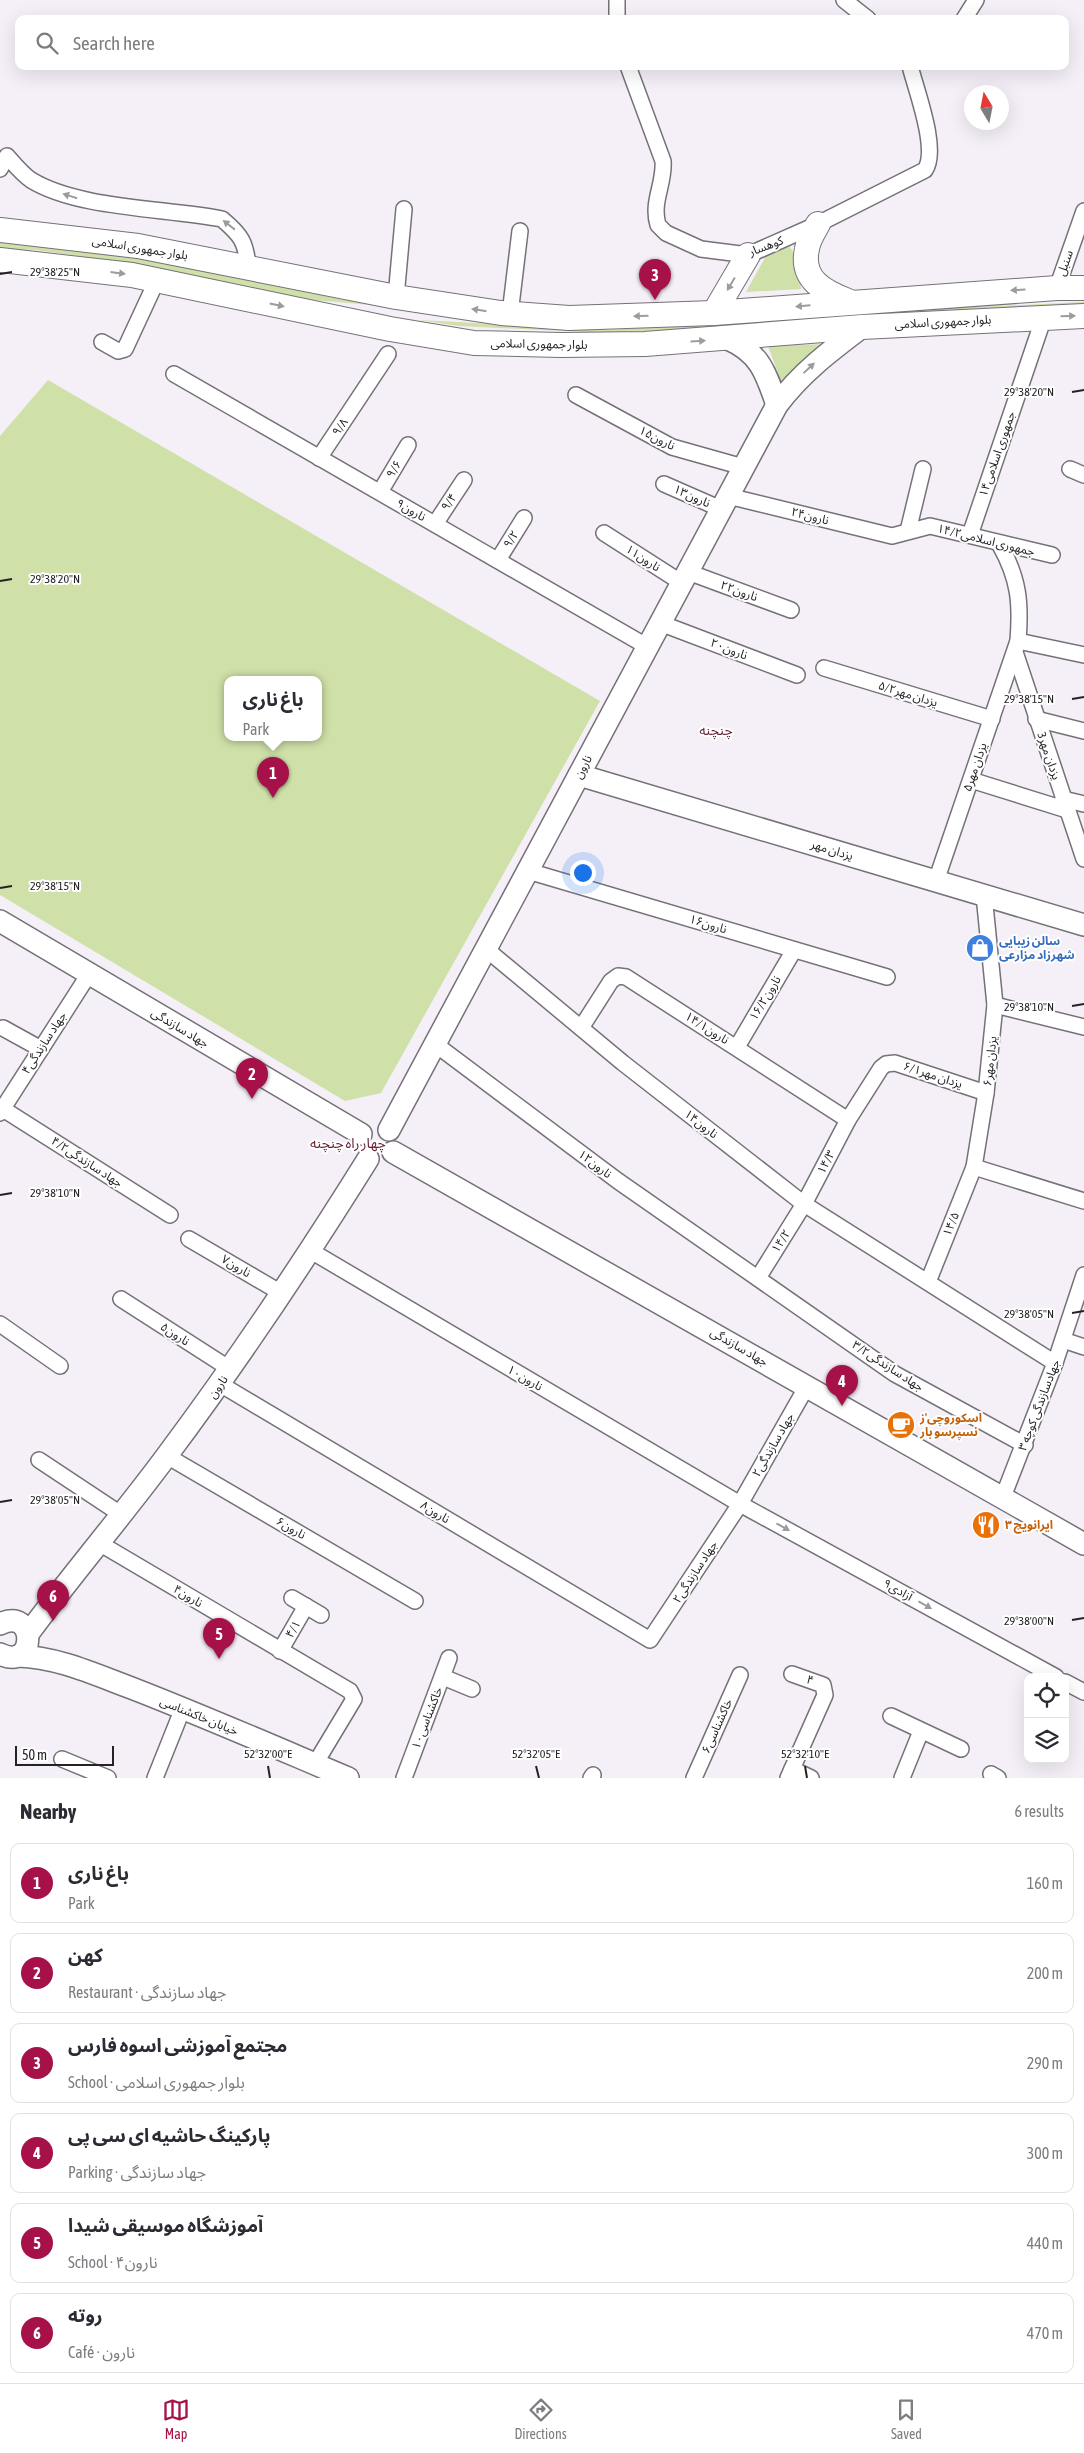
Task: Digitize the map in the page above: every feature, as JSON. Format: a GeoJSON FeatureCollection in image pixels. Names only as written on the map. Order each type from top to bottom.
{"type":"FeatureCollection","features":[{"type":"Feature","properties":{"kind":"main road"},"geometry":{"type":"LineString","coordinates":[[818,224],[807,249],[806,264],[812,279],[824,291],[850,302]]}},
{"type":"Feature","properties":{"kind":"main road","name":"بلوار جمهوری اسلامی"},"geometry":{"type":"LineString","coordinates":[[0,230],[138,246],[396,297],[510,314],[569,318],[714,313],[1057,288],[1084,288]]}},
{"type":"Feature","properties":{"kind":"main road"},"geometry":{"type":"LineString","coordinates":[[714,313],[748,255]]}},
{"type":"Feature","properties":{"kind":"main road","name":"بلوار جمهوری اسلامی"},"geometry":{"type":"LineString","coordinates":[[0,260],[132,275],[390,329],[474,343],[646,344],[862,327],[1084,316]]}},
{"type":"Feature","properties":{"kind":"main road"},"geometry":{"type":"LineString","coordinates":[[390,329],[396,297]]}},
{"type":"Feature","properties":{"kind":"street"},"geometry":{"type":"LineString","coordinates":[[617,0],[617,15]]}},
{"type":"Feature","properties":{"kind":"street"},"geometry":{"type":"LineString","coordinates":[[844,0],[863,15]]}},
{"type":"Feature","properties":{"kind":"street"},"geometry":{"type":"LineString","coordinates":[[967,15],[976,0]]}},
{"type":"Feature","properties":{"kind":"street","name":"کوهسار"},"geometry":{"type":"LineString","coordinates":[[629,70],[663,161],[664,173],[656,202],[658,225],[666,233],[701,249],[748,255],[818,224],[922,172],[928,165],[930,143],[911,70]]}},
{"type":"Feature","properties":{"kind":"street"},"geometry":{"type":"LineString","coordinates":[[0,169],[7,156],[30,179],[49,189],[78,198],[222,219],[239,233],[247,255],[248,267]]}},
{"type":"Feature","properties":{"kind":"street"},"geometry":{"type":"LineString","coordinates":[[396,297],[404,209]]}},
{"type":"Feature","properties":{"kind":"street","name":"سنبل"},"geometry":{"type":"LineString","coordinates":[[1057,288],[1084,211]]}},
{"type":"Feature","properties":{"kind":"street"},"geometry":{"type":"LineString","coordinates":[[510,314],[520,231]]}},
{"type":"Feature","properties":{"kind":"street"},"geometry":{"type":"LineString","coordinates":[[102,342],[118,351],[125,349],[157,280]]}},
{"type":"Feature","properties":{"kind":"street","name":"جمهوری اسلامی۱۴"},"geometry":{"type":"LineString","coordinates":[[970,535],[1044,317]]}},
{"type":"Feature","properties":{"kind":"street","name":"نارون"},"geometry":{"type":"LineString","coordinates":[[389,1130],[776,405],[794,382],[819,358],[862,327]]}},
{"type":"Feature","properties":{"kind":"street"},"geometry":{"type":"LineString","coordinates":[[728,339],[744,346],[754,354],[769,382],[776,405]]}},
{"type":"Feature","properties":{"kind":"street","name":"۹/۸"},"geometry":{"type":"LineString","coordinates":[[319,458],[388,354]]}},
{"type":"Feature","properties":{"kind":"street","name":"نارون۹"},"geometry":{"type":"LineString","coordinates":[[174,374],[648,646]]}},
{"type":"Feature","properties":{"kind":"street","name":"نارون۱۵"},"geometry":{"type":"LineString","coordinates":[[576,394],[672,447],[744,467]]}},
{"type":"Feature","properties":{"kind":"street","name":"۹/۶"},"geometry":{"type":"LineString","coordinates":[[380,492],[408,445]]}},
{"type":"Feature","properties":{"kind":"street"},"geometry":{"type":"LineString","coordinates":[[908,531],[923,469]]}},
{"type":"Feature","properties":{"kind":"street","name":"۹/۴"},"geometry":{"type":"LineString","coordinates":[[434,524],[464,480]]}},
{"type":"Feature","properties":{"kind":"street","name":"نارون۱۳"},"geometry":{"type":"LineString","coordinates":[[664,484],[724,502]]}},
{"type":"Feature","properties":{"kind":"street","name":"نارون۲۴"},"geometry":{"type":"LineString","coordinates":[[724,502],[892,536]]}},
{"type":"Feature","properties":{"kind":"street","name":"۹/۲"},"geometry":{"type":"LineString","coordinates":[[498,560],[524,518]]}},
{"type":"Feature","properties":{"kind":"street","name":"۱۴/۲جمهوری اسلامی"},"geometry":{"type":"LineString","coordinates":[[892,536],[930,526],[970,535],[1000,545],[1052,555]]}},
{"type":"Feature","properties":{"kind":"street","name":"نارون۱۱"},"geometry":{"type":"LineString","coordinates":[[604,533],[685,577]]}},
{"type":"Feature","properties":{"kind":"street"},"geometry":{"type":"LineString","coordinates":[[1000,545],[1017,581],[1021,608],[1017,647],[1084,655]]}},
{"type":"Feature","properties":{"kind":"street","name":"نارون۲۲"},"geometry":{"type":"LineString","coordinates":[[685,577],[791,610]]}},
{"type":"Feature","properties":{"kind":"street","name":"نارون۲۰"},"geometry":{"type":"LineString","coordinates":[[660,623],[797,675]]}},
{"type":"Feature","properties":{"kind":"street","name":"یزدان مهر۵"},"geometry":{"type":"LineString","coordinates":[[936,881],[1017,647]]}},
{"type":"Feature","properties":{"kind":"street","name":"3یزدان مهر"},"geometry":{"type":"LineString","coordinates":[[1017,647],[1036,719],[1084,859]]}},
{"type":"Feature","properties":{"kind":"street","name":"۵/۲یزدان مهر"},"geometry":{"type":"LineString","coordinates":[[824,668],[992,719]]}},
{"type":"Feature","properties":{"kind":"street"},"geometry":{"type":"LineString","coordinates":[[1036,719],[1084,731]]}},
{"type":"Feature","properties":{"kind":"street","name":"یزدان مهر"},"geometry":{"type":"LineString","coordinates":[[579,775],[1084,925]]}},
{"type":"Feature","properties":{"kind":"street"},"geometry":{"type":"LineString","coordinates":[[971,780],[1013,793],[1065,804],[1084,804]]}},
{"type":"Feature","properties":{"kind":"street","name":"نارون۱۶"},"geometry":{"type":"LineString","coordinates":[[528,870],[887,977]]}},
{"type":"Feature","properties":{"kind":"street","name":"یزدان مهر۶"},"geometry":{"type":"LineString","coordinates":[[974,1167],[986,1093],[995,1005],[984,896]]}},
{"type":"Feature","properties":{"kind":"street","name":"جهاد سازندگی"},"geometry":{"type":"LineString","coordinates":[[0,921],[361,1134]]}},
{"type":"Feature","properties":{"kind":"street","name":"نارون۱۴"},"geometry":{"type":"LineString","coordinates":[[486,949],[623,1063],[804,1204],[1055,1363]]}},
{"type":"Feature","properties":{"kind":"street","name":"۱۶/۲نارون"},"geometry":{"type":"LineString","coordinates":[[737,1047],[794,950]]}},
{"type":"Feature","properties":{"kind":"street","name":"جهاد سازندگی۴"},"geometry":{"type":"LineString","coordinates":[[1,1109],[89,974]]}},
{"type":"Feature","properties":{"kind":"street","name":"۱۴/۱نارون"},"geometry":{"type":"LineString","coordinates":[[581,1028],[611,981],[618,976],[626,977],[848,1120]]}},
{"type":"Feature","properties":{"kind":"street"},"geometry":{"type":"LineString","coordinates":[[995,1005],[1084,1027]]}},
{"type":"Feature","properties":{"kind":"street"},"geometry":{"type":"LineString","coordinates":[[3,1028],[41,1049]]}},
{"type":"Feature","properties":{"kind":"street","name":"نارون۱۲"},"geometry":{"type":"LineString","coordinates":[[435,1044],[618,1181],[758,1278]]}},
{"type":"Feature","properties":{"kind":"street","name":"۶/۱یزدان مهر"},"geometry":{"type":"LineString","coordinates":[[848,1120],[881,1068],[886,1064],[895,1063],[986,1093]]}},
{"type":"Feature","properties":{"kind":"street","name":"۴/۲جهاد سازندگی"},"geometry":{"type":"LineString","coordinates":[[1,1109],[170,1215]]}},
{"type":"Feature","properties":{"kind":"street","name":"۱۴/۳"},"geometry":{"type":"LineString","coordinates":[[804,1204],[848,1120]]}},
{"type":"Feature","properties":{"kind":"street"},"geometry":{"type":"LineString","coordinates":[[374,1125],[385,1126],[389,1130],[395,1140],[393,1152],[390,1156],[379,1161],[368,1159],[358,1145],[361,1134],[374,1125]]}},
{"type":"Feature","properties":{"kind":"street","name":"جهاد سازندگی"},"geometry":{"type":"LineString","coordinates":[[393,1152],[1084,1544]]}},
{"type":"Feature","properties":{"kind":"street","name":"نارون"},"geometry":{"type":"LineString","coordinates":[[10,1639],[52,1603],[167,1456],[283,1294],[368,1159]]}},
{"type":"Feature","properties":{"kind":"street"},"geometry":{"type":"LineString","coordinates":[[974,1167],[1084,1201]]}},
{"type":"Feature","properties":{"kind":"street","name":"۱۴/۵"},"geometry":{"type":"LineString","coordinates":[[928,1282],[974,1167]]}},
{"type":"Feature","properties":{"kind":"street","name":"۱۴/۲"},"geometry":{"type":"LineString","coordinates":[[758,1278],[804,1204]]}},
{"type":"Feature","properties":{"kind":"street","name":"نارون۷"},"geometry":{"type":"LineString","coordinates":[[189,1239],[283,1294]]}},
{"type":"Feature","properties":{"kind":"street","name":"نارون۱۰"},"geometry":{"type":"LineString","coordinates":[[311,1251],[740,1504]]}},
{"type":"Feature","properties":{"kind":"street","name":"جهادسازندگی کوچه ۳"},"geometry":{"type":"LineString","coordinates":[[1003,1497],[1055,1363],[1084,1274]]}},
{"type":"Feature","properties":{"kind":"street","name":"۳/۲جهاد سازندگی"},"geometry":{"type":"LineString","coordinates":[[758,1278],[895,1374],[1024,1445]]}},
{"type":"Feature","properties":{"kind":"street","name":"نارون۵"},"geometry":{"type":"LineString","coordinates":[[121,1299],[225,1376]]}},
{"type":"Feature","properties":{"kind":"street"},"geometry":{"type":"LineString","coordinates":[[0,1324],[60,1366]]}},
{"type":"Feature","properties":{"kind":"street"},"geometry":{"type":"LineString","coordinates":[[1063,1340],[1084,1347]]}},
{"type":"Feature","properties":{"kind":"street","name":"نارون۸"},"geometry":{"type":"LineString","coordinates":[[225,1376],[650,1640]]}},
{"type":"Feature","properties":{"kind":"street","name":"جهاد سازندگی۲"},"geometry":{"type":"LineString","coordinates":[[740,1504],[807,1386]]}},
{"type":"Feature","properties":{"kind":"street","name":"نارون۶"},"geometry":{"type":"LineString","coordinates":[[167,1456],[415,1601]]}},
{"type":"Feature","properties":{"kind":"street"},"geometry":{"type":"LineString","coordinates":[[39,1460],[122,1515]]}},
{"type":"Feature","properties":{"kind":"street","name":"۲جهاد سازندگی"},"geometry":{"type":"LineString","coordinates":[[650,1640],[740,1504]]}},
{"type":"Feature","properties":{"kind":"street","name":"آزادی۹"},"geometry":{"type":"LineString","coordinates":[[740,1504],[1049,1673]]}},
{"type":"Feature","properties":{"kind":"street","name":"نارون۴"},"geometry":{"type":"LineString","coordinates":[[100,1543],[280,1652],[350,1691],[354,1699],[316,1764]]}},
{"type":"Feature","properties":{"kind":"street"},"geometry":{"type":"LineString","coordinates":[[292,1598],[321,1615]]}},
{"type":"Feature","properties":{"kind":"street","name":"۴/۱"},"geometry":{"type":"LineString","coordinates":[[280,1652],[306,1606]]}},
{"type":"Feature","properties":{"kind":"street","name":"خیابان خاکشناسی"},"geometry":{"type":"LineString","coordinates":[[10,1639],[42,1658],[77,1668],[183,1708],[348,1778]]}},
{"type":"Feature","properties":{"kind":"street","name":"خاکشناسی۱۰"},"geometry":{"type":"LineString","coordinates":[[404,1778],[449,1658]]}},
{"type":"Feature","properties":{"kind":"street","name":"۴"},"geometry":{"type":"LineString","coordinates":[[790,1774],[825,1695],[823,1685],[792,1674]]}},
{"type":"Feature","properties":{"kind":"street","name":"خاکشناسی۶"},"geometry":{"type":"LineString","coordinates":[[694,1778],[740,1675]]}},
{"type":"Feature","properties":{"kind":"street"},"geometry":{"type":"LineString","coordinates":[[443,1677],[472,1689]]}},
{"type":"Feature","properties":{"kind":"street"},"geometry":{"type":"LineString","coordinates":[[1069,1684],[1084,1692]]}},
{"type":"Feature","properties":{"kind":"street"},"geometry":{"type":"LineString","coordinates":[[155,1778],[183,1708]]}},
{"type":"Feature","properties":{"kind":"street"},"geometry":{"type":"LineString","coordinates":[[891,1716],[921,1732],[961,1749]]}},
{"type":"Feature","properties":{"kind":"street"},"geometry":{"type":"LineString","coordinates":[[902,1778],[921,1732]]}},
{"type":"Feature","properties":{"kind":"street"},"geometry":{"type":"LineString","coordinates":[[62,1759],[108,1778]]}},
{"type":"Feature","properties":{"kind":"street"},"geometry":{"type":"LineString","coordinates":[[790,1774],[811,1778]]}},
{"type":"Feature","properties":{"kind":"green space"},"geometry":{"type":"Polygon","coordinates":[[[0,243],[93,251],[186,267],[371,305],[314,300],[115,261],[35,250],[0,249],[0,243]]]}},
{"type":"Feature","properties":{"kind":"green space"},"geometry":{"type":"Polygon","coordinates":[[[790,247],[798,260],[801,289],[746,292],[766,256],[774,250],[790,247]]]}},
{"type":"Feature","properties":{"kind":"green space"},"geometry":{"type":"Polygon","coordinates":[[[1084,302],[1084,308],[609,333],[458,326],[419,320],[609,330],[1084,302]]]}},
{"type":"Feature","properties":{"kind":"green space"},"geometry":{"type":"Polygon","coordinates":[[[826,344],[781,381],[768,346],[826,344]]]}},
{"type":"Feature","properties":{"kind":"green space"},"geometry":{"type":"Polygon","coordinates":[[[48,380],[600,701],[381,1093],[345,1101],[0,895],[0,436],[48,380]]]}},
{"type":"Feature","properties":{"kind":"place","name":"مجتمع آموزشی اسوه فارس"},"geometry":{"type":"Point","coordinates":[655,300]}},
{"type":"Feature","properties":{"kind":"place","name":"باغ ناری"},"geometry":{"type":"Point","coordinates":[273,798]}},
{"type":"Feature","properties":{"kind":"place","name":"سالن زیبایی شهرزاد مزارعی"},"geometry":{"type":"Point","coordinates":[980,948]}},
{"type":"Feature","properties":{"kind":"place","name":"کهن"},"geometry":{"type":"Point","coordinates":[252,1099]}},
{"type":"Feature","properties":{"kind":"place","name":"پارکینگ حاشیه ای سی پی"},"geometry":{"type":"Point","coordinates":[842,1406]}},
{"type":"Feature","properties":{"kind":"place","name":"اسکوروچی'ز نسپرسو بار"},"geometry":{"type":"Point","coordinates":[901,1425]}},
{"type":"Feature","properties":{"kind":"place","name":"ایرانویچ ٣"},"geometry":{"type":"Point","coordinates":[986,1525]}},
{"type":"Feature","properties":{"kind":"place","name":"روته"},"geometry":{"type":"Point","coordinates":[53,1621]}},
{"type":"Feature","properties":{"kind":"place","name":"آموزشگاه موسیقی شیدا"},"geometry":{"type":"Point","coordinates":[219,1659]}},
{"type":"Feature","properties":{"kind":"district","name":"چنچنه"},"geometry":{"type":"Point","coordinates":[716,730]}},
{"type":"Feature","properties":{"kind":"district","name":"چهار راه چنچنه"},"geometry":{"type":"Point","coordinates":[348,1143]}}]}
